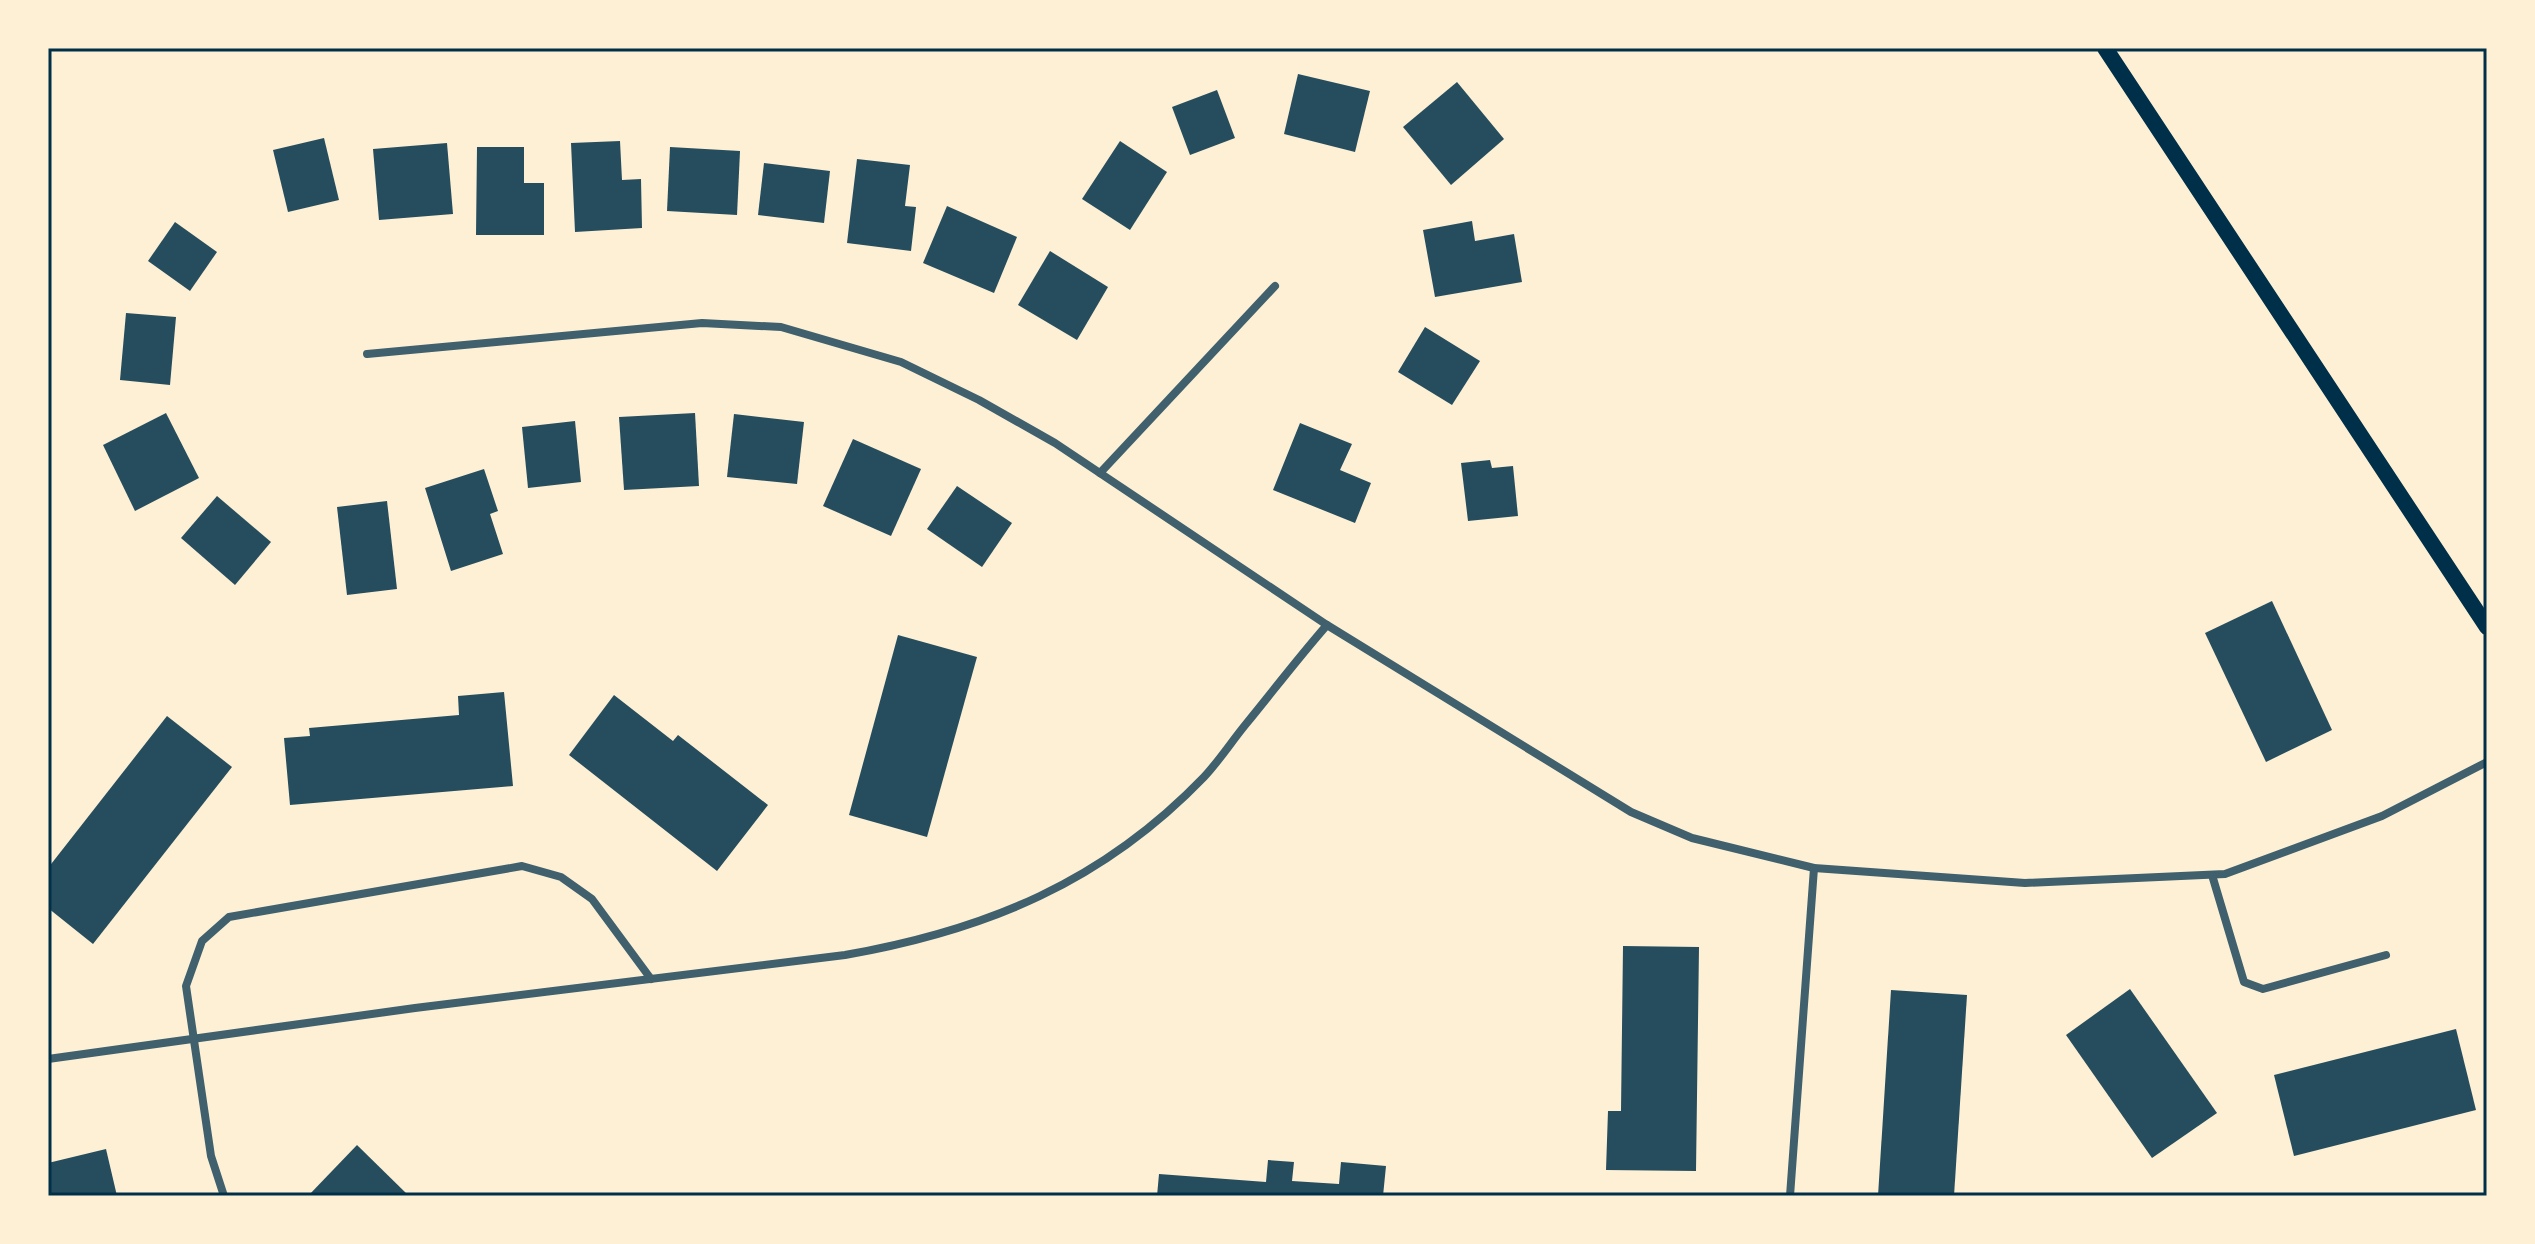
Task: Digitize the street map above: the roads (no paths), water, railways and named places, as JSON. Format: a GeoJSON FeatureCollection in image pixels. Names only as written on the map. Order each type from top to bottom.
{"type":"FeatureCollection","features":[{"type":"Feature","properties":{"kind":"main road"},"geometry":{"type":"LineString","coordinates":[[2105,48],[2487,627]]}},
{"type":"Feature","properties":{"kind":"street"},"geometry":{"type":"LineString","coordinates":[[1100,473],[1275,286]]}},
{"type":"Feature","properties":{"kind":"street"},"geometry":{"type":"LineString","coordinates":[[367,354],[702,323],[781,327],[901,362],[979,400],[1055,443],[1327,625],[1631,812],[1692,838],[1814,868],[2025,883],[2225,874],[2382,816],[2487,762]]}},
{"type":"Feature","properties":{"kind":"street"},"geometry":{"type":"LineString","coordinates":[[48,1059],[415,1008],[830,957],[899,946],[957,930],[1026,904],[1068,882],[1153,826],[1206,775],[1327,625]]}},
{"type":"Feature","properties":{"kind":"street"},"geometry":{"type":"LineString","coordinates":[[224,1196],[211,1156],[186,986],[202,941],[229,917],[522,866],[561,877],[592,899],[651,979]]}},
{"type":"Feature","properties":{"kind":"street"},"geometry":{"type":"LineString","coordinates":[[1790,1196],[1814,868]]}},
{"type":"Feature","properties":{"kind":"street"},"geometry":{"type":"LineString","coordinates":[[2212,875],[2244,982],[2263,989],[2386,955]]}}]}
